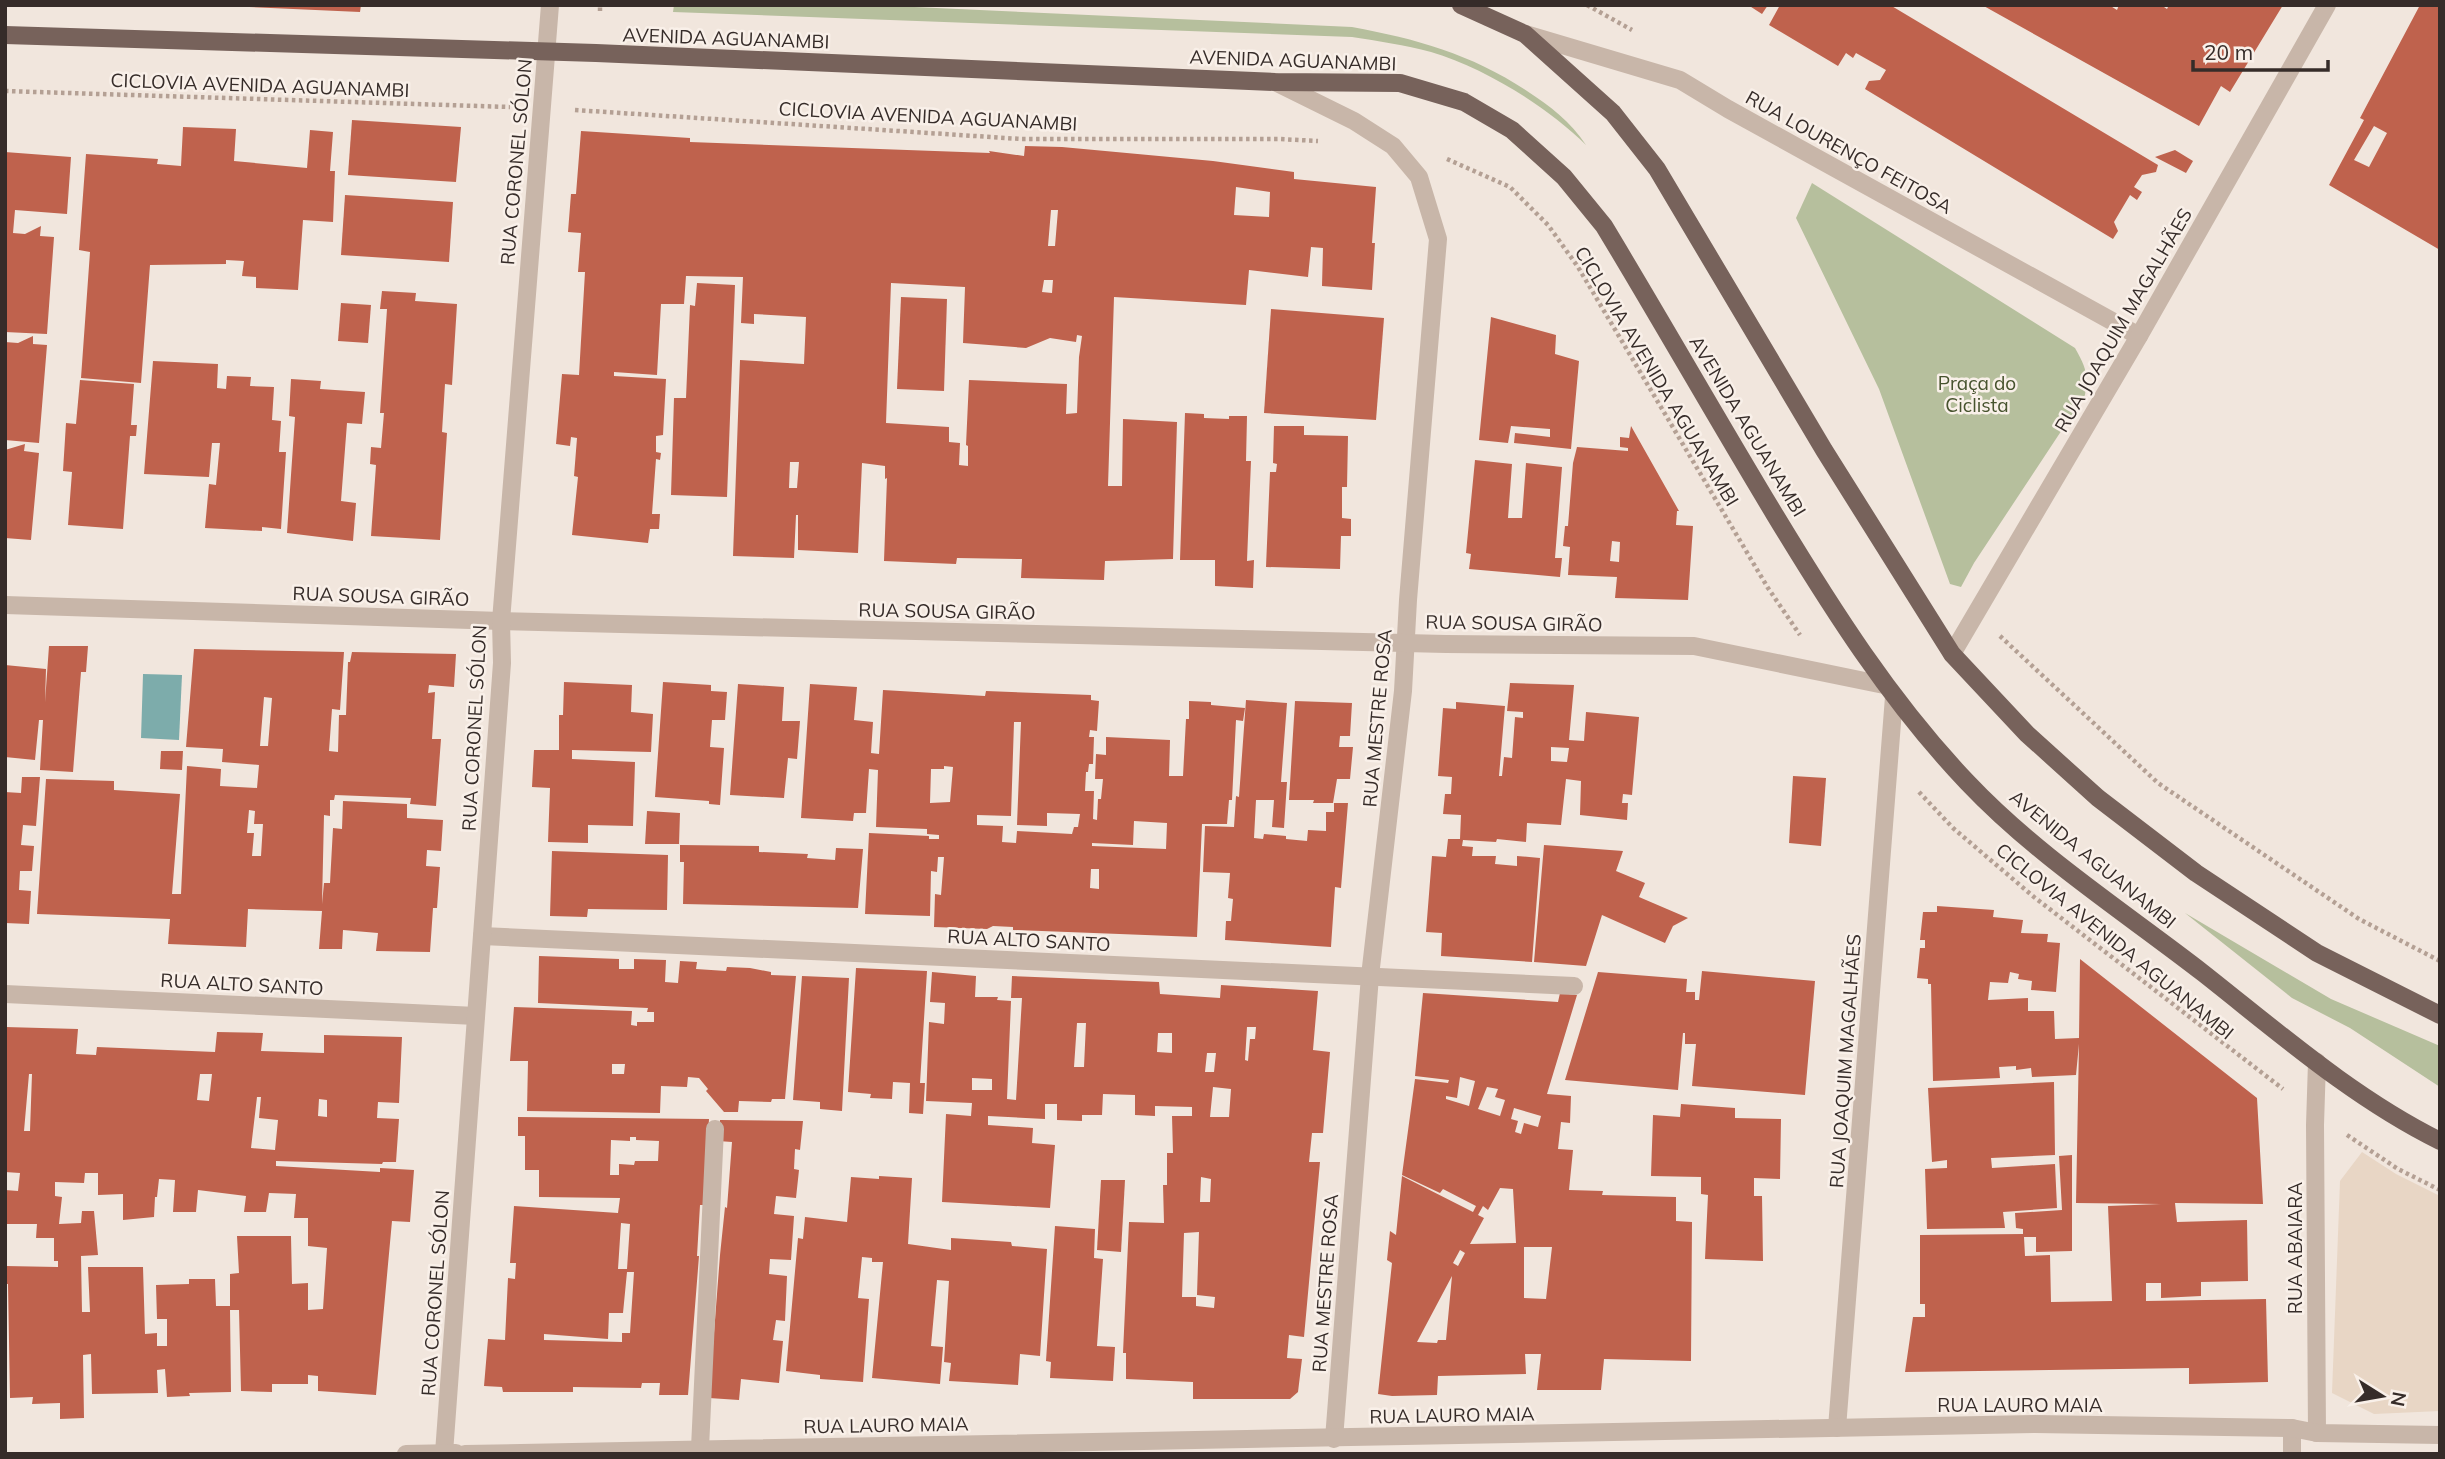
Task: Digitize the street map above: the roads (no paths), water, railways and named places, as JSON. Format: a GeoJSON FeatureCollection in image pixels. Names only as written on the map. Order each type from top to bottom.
{"type":"FeatureCollection","features":[{"type":"Feature","properties":{"kind":"main road"},"geometry":{"type":"LineString","coordinates":[[1461,5],[1525,34],[1613,113],[1657,169],[1824,450],[1952,654],[2027,734],[2088,789],[2196,873],[2317,953],[2440,1015]]}},
{"type":"Feature","properties":{"kind":"main road","name":"AVENIDA AGUANAMBI"},"geometry":{"type":"LineString","coordinates":[[5,34],[546,52],[1275,82],[1401,83],[1464,102],[1512,131],[1564,177],[1604,226],[1831,606],[1889,691],[1967,782],[2082,883],[2183,957],[2317,1062],[2407,1125],[2440,1141]]}},
{"type":"Feature","properties":{"kind":"street","name":"RUA CORONEL SÓLON"},"geometry":{"type":"LineString","coordinates":[[444,1453],[502,663],[501,621],[550,5]]}},
{"type":"Feature","properties":{"kind":"street","name":"RUA JOAQUIM MAGALHÃES"},"geometry":{"type":"LineString","coordinates":[[1952,654],[2139,337],[2327,5]]}},
{"type":"Feature","properties":{"kind":"street","name":"RUA LOURENÇO FEITOSA"},"geometry":{"type":"LineString","coordinates":[[1525,34],[1679,80],[2139,337]]}},
{"type":"Feature","properties":{"kind":"street","name":"RUA MESTRE ROSA"},"geometry":{"type":"LineString","coordinates":[[1275,82],[1354,121],[1394,146],[1419,177],[1438,239],[1403,691],[1370,976],[1334,1439]]}},
{"type":"Feature","properties":{"kind":"street","name":"RUA SOUSA GIRÃO"},"geometry":{"type":"LineString","coordinates":[[5,605],[501,621],[1693,646],[1889,691]]}},
{"type":"Feature","properties":{"kind":"street","name":"RUA JOAQUIM MAGALHÃES"},"geometry":{"type":"LineString","coordinates":[[1837,1428],[1889,691]]}},
{"type":"Feature","properties":{"kind":"street","name":"RUA ALTO SANTO"},"geometry":{"type":"LineString","coordinates":[[482,936],[1574,986]]}},
{"type":"Feature","properties":{"kind":"street","name":"RUA ALTO SANTO"},"geometry":{"type":"LineString","coordinates":[[5,994],[477,1016]]}},
{"type":"Feature","properties":{"kind":"street","name":"RUA ABAIARA"},"geometry":{"type":"LineString","coordinates":[[2316,1433],[2317,1062]]}},
{"type":"Feature","properties":{"kind":"street"},"geometry":{"type":"LineString","coordinates":[[700,1448],[715,1129]]}},
{"type":"Feature","properties":{"kind":"street","name":"RUA LAURO MAIA"},"geometry":{"type":"LineString","coordinates":[[406,1454],[700,1448],[1028,1449],[1334,1439],[2035,1424],[2292,1429],[2316,1433],[2440,1436]]}},
{"type":"Feature","properties":{"kind":"street"},"geometry":{"type":"LineString","coordinates":[[2292,1429],[2292,1454]]}},
{"type":"Feature","properties":{"kind":"water"},"geometry":{"type":"Polygon","coordinates":[[[143,674],[182,675],[179,740],[141,738],[143,674]]]}},
{"type":"Feature","properties":{"kind":"park label","name":"Praça do Ciclista"},"geometry":{"type":"Point","coordinates":[1977,394]}}]}
